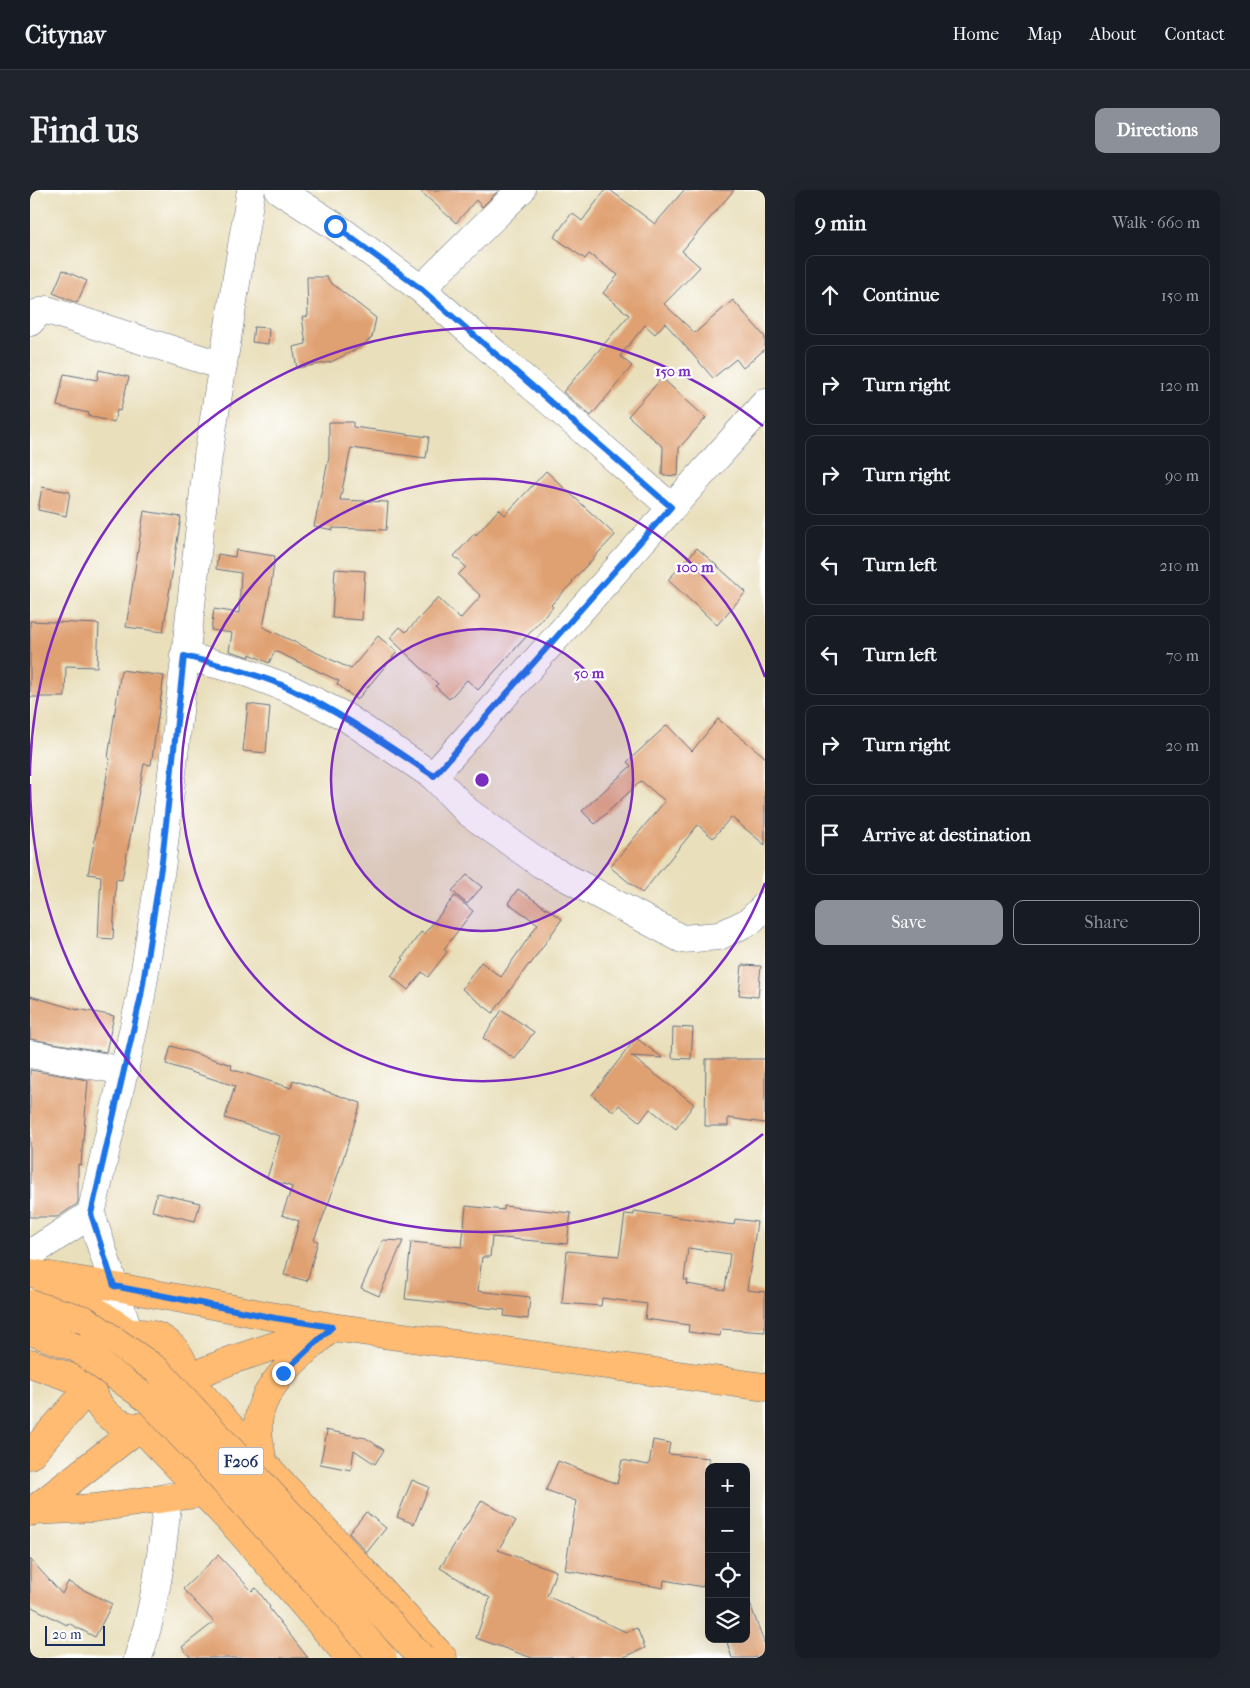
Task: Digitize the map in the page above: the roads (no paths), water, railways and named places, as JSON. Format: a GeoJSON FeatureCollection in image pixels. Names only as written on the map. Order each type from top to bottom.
{"type":"FeatureCollection","features":[{"type":"Feature","properties":{"kind":"main road"},"geometry":{"type":"LineString","coordinates":[[30,1274],[114,1286],[275,1318],[332,1327],[765,1387]]}},
{"type":"Feature","properties":{"kind":"main road"},"geometry":{"type":"LineString","coordinates":[[30,1274],[69,1294],[129,1333]]}},
{"type":"Feature","properties":{"kind":"main road"},"geometry":{"type":"LineString","coordinates":[[129,1333],[144,1314],[165,1295]]}},
{"type":"Feature","properties":{"kind":"main road","name":"F206"},"geometry":{"type":"LineString","coordinates":[[30,1304],[85,1320],[158,1371],[422,1658]]}},
{"type":"Feature","properties":{"kind":"main road"},"geometry":{"type":"LineString","coordinates":[[187,1378],[232,1360],[332,1327]]}},
{"type":"Feature","properties":{"kind":"main road"},"geometry":{"type":"LineString","coordinates":[[263,1462],[258,1427],[263,1400],[283,1373],[332,1327]]}},
{"type":"Feature","properties":{"kind":"main road","name":"F206"},"geometry":{"type":"LineString","coordinates":[[30,1330],[77,1348],[149,1400],[383,1658]]}},
{"type":"Feature","properties":{"kind":"main road"},"geometry":{"type":"LineString","coordinates":[[143,1332],[156,1335],[168,1342],[178,1352],[185,1364],[187,1378],[184,1396],[174,1412],[158,1423],[140,1427],[122,1425],[108,1416],[97,1402],[92,1385],[93,1371],[97,1358],[105,1347],[116,1338],[129,1333],[143,1332]]}},
{"type":"Feature","properties":{"kind":"main road"},"geometry":{"type":"LineString","coordinates":[[30,1363],[92,1385]]}},
{"type":"Feature","properties":{"kind":"main road"},"geometry":{"type":"LineString","coordinates":[[187,1378],[237,1435],[443,1658]]}},
{"type":"Feature","properties":{"kind":"main road"},"geometry":{"type":"LineString","coordinates":[[37,1448],[92,1385]]}},
{"type":"Feature","properties":{"kind":"main road"},"geometry":{"type":"LineString","coordinates":[[32,1512],[140,1427]]}},
{"type":"Feature","properties":{"kind":"main road"},"geometry":{"type":"LineString","coordinates":[[140,1427],[239,1530],[350,1658]]}},
{"type":"Feature","properties":{"kind":"main road"},"geometry":{"type":"LineString","coordinates":[[195,1484],[198,1452],[208,1443],[219,1438],[237,1435]]}},
{"type":"Feature","properties":{"kind":"main road"},"geometry":{"type":"LineString","coordinates":[[32,1512],[94,1508],[168,1496],[195,1484]]}},
{"type":"Feature","properties":{"kind":"street"},"geometry":{"type":"LineString","coordinates":[[129,1333],[91,1214],[141,996],[162,861],[208,456],[251,190]]}},
{"type":"Feature","properties":{"kind":"street"},"geometry":{"type":"LineString","coordinates":[[279,190],[335,226],[421,289],[671,507]]}},
{"type":"Feature","properties":{"kind":"street"},"geometry":{"type":"LineString","coordinates":[[421,289],[521,190]]}},
{"type":"Feature","properties":{"kind":"street"},"geometry":{"type":"LineString","coordinates":[[30,322],[38,313],[47,310],[223,366]]}},
{"type":"Feature","properties":{"kind":"street"},"geometry":{"type":"LineString","coordinates":[[434,776],[765,403]]}},
{"type":"Feature","properties":{"kind":"street"},"geometry":{"type":"LineString","coordinates":[[184,656],[244,671],[292,690],[344,716],[434,776],[468,812],[541,864],[682,939],[719,936],[750,921],[765,906]]}},
{"type":"Feature","properties":{"kind":"street"},"geometry":{"type":"LineString","coordinates":[[30,1054],[125,1071]]}},
{"type":"Feature","properties":{"kind":"street"},"geometry":{"type":"LineString","coordinates":[[30,1254],[91,1214]]}},
{"type":"Feature","properties":{"kind":"street"},"geometry":{"type":"LineString","coordinates":[[138,1658],[144,1641],[159,1573],[168,1496]]}}]}
